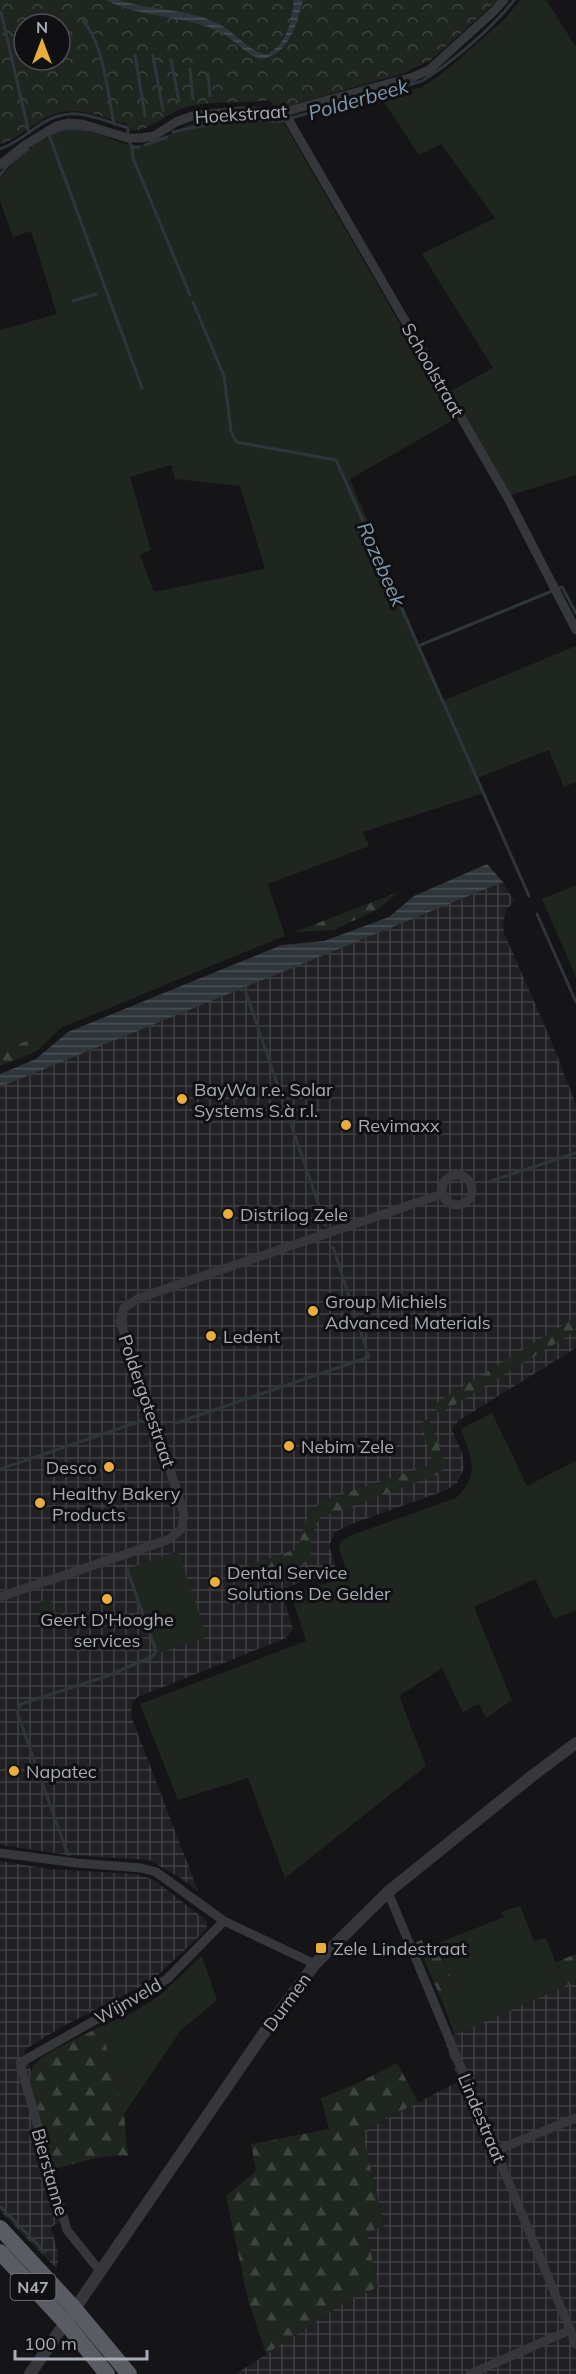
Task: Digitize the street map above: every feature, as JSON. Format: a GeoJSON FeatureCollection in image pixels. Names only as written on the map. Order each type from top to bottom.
{"type":"FeatureCollection","features":[{"type":"Feature","properties":{"kind":"highway","name":"N47"},"geometry":{"type":"LineString","coordinates":[[0,2228],[69,2315],[107,2374]]}},
{"type":"Feature","properties":{"kind":"highway","name":"N47"},"geometry":{"type":"LineString","coordinates":[[0,2252],[129,2374]]}},
{"type":"Feature","properties":{"kind":"street","name":"Hoekstraat"},"geometry":{"type":"LineString","coordinates":[[0,165],[46,130],[68,123],[82,124],[128,138],[141,138],[154,136],[176,122],[195,115],[244,111],[284,112],[413,77],[429,70],[504,0]]}},
{"type":"Feature","properties":{"kind":"street","name":"Schoolstraat"},"geometry":{"type":"LineString","coordinates":[[284,112],[509,500],[576,630]]}},
{"type":"Feature","properties":{"kind":"street","name":"Poldergotestraat"},"geometry":{"type":"LineString","coordinates":[[0,1597],[170,1539],[182,1528],[184,1514],[120,1321],[123,1308],[147,1295],[442,1194]]}},
{"type":"Feature","properties":{"kind":"street","name":"Durmen"},"geometry":{"type":"LineString","coordinates":[[30,2374],[268,2027],[315,1964],[388,1892],[576,1743]]}},
{"type":"Feature","properties":{"kind":"street"},"geometry":{"type":"LineString","coordinates":[[0,1853],[156,1872],[224,1922],[315,1964]]}},
{"type":"Feature","properties":{"kind":"street","name":"Lindestraat"},"geometry":{"type":"LineString","coordinates":[[388,1892],[576,2344]]}},
{"type":"Feature","properties":{"kind":"street","name":"Wijnveld"},"geometry":{"type":"LineString","coordinates":[[20,2063],[167,1979],[224,1922]]}},
{"type":"Feature","properties":{"kind":"street","name":"Bierstanne"},"geometry":{"type":"LineString","coordinates":[[20,2063],[67,2230],[100,2271]]}},
{"type":"Feature","properties":{"kind":"street"},"geometry":{"type":"LineString","coordinates":[[495,2151],[576,2118]]}},
{"type":"Feature","properties":{"kind":"street"},"geometry":{"type":"LineString","coordinates":[[470,2374],[570,2330]]}},
{"type":"Feature","properties":{"kind":"shaded area"},"geometry":{"type":"Polygon","coordinates":[[[106,0],[119,0],[207,19],[225,28],[253,50],[266,54],[279,45],[284,38],[290,24],[294,0],[303,0],[298,19],[285,45],[271,56],[261,59],[250,54],[224,34],[205,26],[133,10],[106,0]]]}},
{"type":"Feature","properties":{"kind":"shaded area"},"geometry":{"type":"Polygon","coordinates":[[[487,864],[503,882],[0,1087],[0,1074],[36,1059],[68,1032],[282,945],[324,941],[389,917],[414,896],[487,864]]]}},
{"type":"Feature","properties":{"kind":"shaded area"},"geometry":{"type":"Polygon","coordinates":[[[503,882],[514,901],[506,911],[503,923],[504,933],[576,1104],[576,1348],[458,1421],[452,1430],[462,1453],[464,1468],[457,1483],[447,1490],[335,1532],[329,1546],[335,1563],[334,1572],[287,1587],[283,1595],[293,1629],[286,1638],[138,1697],[132,1702],[131,1716],[198,1891],[149,1860],[68,1855],[0,1845],[0,1087],[503,882]]]}},
{"type":"Feature","properties":{"kind":"shaded area"},"geometry":{"type":"Polygon","coordinates":[[[0,1861],[50,1869],[135,1874],[146,1877],[155,1881],[207,1921],[207,1929],[160,1973],[138,1988],[60,2028],[24,2050],[31,2072],[30,2089],[66,2218],[51,2227],[58,2253],[57,2269],[0,2211],[0,1861]]]}},
{"type":"Feature","properties":{"kind":"shaded area"},"geometry":{"type":"Polygon","coordinates":[[[576,1981],[576,2374],[236,2374],[347,2301],[378,2287],[367,2232],[384,2225],[362,2132],[459,2081],[444,2039],[576,1981]]]}},
{"type":"Feature","properties":{"kind":"green space"},"geometry":{"type":"Polygon","coordinates":[[[0,0],[498,0],[431,60],[404,73],[288,106],[272,105],[270,100],[191,106],[176,111],[147,127],[131,131],[127,124],[93,114],[71,111],[49,116],[0,144],[0,0]]]}},
{"type":"Feature","properties":{"kind":"green space"},"geometry":{"type":"Polygon","coordinates":[[[520,0],[546,0],[576,47],[576,475],[511,495],[449,392],[493,368],[422,254],[495,218],[441,144],[419,155],[384,102],[364,106],[360,103],[422,87],[439,76],[505,19],[520,0]]]}},
{"type":"Feature","properties":{"kind":"green space"},"geometry":{"type":"Polygon","coordinates":[[[250,116],[281,118],[455,419],[350,479],[443,701],[576,646],[576,782],[564,787],[549,750],[477,778],[484,793],[363,832],[369,846],[268,884],[285,936],[0,1051],[0,330],[57,314],[31,231],[13,237],[0,201],[0,178],[31,147],[55,133],[82,130],[124,143],[141,145],[202,120],[250,116]],[[171,465],[130,477],[151,550],[140,555],[154,592],[265,569],[240,486],[175,479],[171,465]]]}},
{"type":"Feature","properties":{"kind":"green space"},"geometry":{"type":"Polygon","coordinates":[[[576,885],[576,977],[542,899],[576,885]]]}},
{"type":"Feature","properties":{"kind":"green space"},"geometry":{"type":"Polygon","coordinates":[[[399,892],[378,909],[334,930],[294,932],[399,892]]]}},
{"type":"Feature","properties":{"kind":"green space"},"geometry":{"type":"Polygon","coordinates":[[[61,1028],[37,1051],[0,1066],[0,1051],[61,1028]]]}},
{"type":"Feature","properties":{"kind":"green space"},"geometry":{"type":"Polygon","coordinates":[[[576,1317],[576,1331],[439,1414],[433,1405],[576,1317]]]}},
{"type":"Feature","properties":{"kind":"green space"},"geometry":{"type":"Polygon","coordinates":[[[492,1413],[527,1486],[576,1461],[576,1610],[554,1619],[535,1579],[474,1607],[512,1700],[486,1718],[479,1704],[463,1712],[442,1668],[399,1696],[426,1766],[285,1878],[248,1778],[178,1800],[140,1704],[306,1641],[291,1594],[348,1577],[339,1547],[340,1542],[349,1536],[456,1498],[469,1481],[472,1465],[461,1429],[492,1413]]]}},
{"type":"Feature","properties":{"kind":"green space"},"geometry":{"type":"Polygon","coordinates":[[[429,1418],[445,1464],[439,1474],[320,1518],[311,1538],[311,1559],[303,1565],[244,1579],[241,1568],[297,1549],[308,1515],[322,1501],[433,1464],[420,1424],[429,1418]]]}},
{"type":"Feature","properties":{"kind":"green space"},"geometry":{"type":"Polygon","coordinates":[[[178,1551],[207,1637],[157,1654],[127,1569],[178,1551]]]}},
{"type":"Feature","properties":{"kind":"green space"},"geometry":{"type":"Polygon","coordinates":[[[50,1599],[58,1624],[46,1628],[37,1603],[50,1599]]]}},
{"type":"Feature","properties":{"kind":"green space"},"geometry":{"type":"Polygon","coordinates":[[[520,1906],[534,1941],[546,1938],[565,1986],[455,2035],[440,1996],[455,1989],[438,1943],[504,1917],[501,1912],[520,1906]]]}},
{"type":"Feature","properties":{"kind":"green space"},"geometry":{"type":"Polygon","coordinates":[[[422,1940],[428,1955],[440,1950],[455,1989],[440,1996],[416,1942],[422,1940]]]}},
{"type":"Feature","properties":{"kind":"green space"},"geometry":{"type":"Polygon","coordinates":[[[576,1954],[576,1981],[565,1986],[556,1962],[576,1954]]]}},
{"type":"Feature","properties":{"kind":"green space"},"geometry":{"type":"Polygon","coordinates":[[[202,1956],[217,2000],[181,2030],[124,2114],[101,2026],[130,2014],[159,1996],[202,1956]]]}},
{"type":"Feature","properties":{"kind":"green space"},"geometry":{"type":"Polygon","coordinates":[[[101,2026],[124,2114],[128,2156],[100,2157],[52,2169],[32,2099],[31,2072],[35,2064],[49,2053],[101,2026]]]}},
{"type":"Feature","properties":{"kind":"green space"},"geometry":{"type":"Polygon","coordinates":[[[397,2063],[418,2102],[362,2132],[384,2226],[367,2233],[378,2287],[347,2301],[266,2354],[248,2299],[226,2196],[256,2171],[251,2144],[329,2129],[321,2098],[356,2084],[397,2063]]]}},
{"type":"Feature","properties":{"kind":"waterway","name":"Polderbeek"},"geometry":{"type":"LineString","coordinates":[[291,118],[422,81],[471,44],[496,21],[514,0]]}},
{"type":"Feature","properties":{"kind":"waterway"},"geometry":{"type":"LineString","coordinates":[[1,12],[29,133]]}},
{"type":"Feature","properties":{"kind":"waterway"},"geometry":{"type":"LineString","coordinates":[[83,21],[90,30],[100,55],[114,124]]}},
{"type":"Feature","properties":{"kind":"waterway"},"geometry":{"type":"LineString","coordinates":[[135,55],[145,116]]}},
{"type":"Feature","properties":{"kind":"waterway"},"geometry":{"type":"LineString","coordinates":[[153,56],[163,110]]}},
{"type":"Feature","properties":{"kind":"waterway"},"geometry":{"type":"LineString","coordinates":[[171,60],[179,101]]}},
{"type":"Feature","properties":{"kind":"waterway"},"geometry":{"type":"LineString","coordinates":[[190,69],[193,99]]}},
{"type":"Feature","properties":{"kind":"waterway"},"geometry":{"type":"LineString","coordinates":[[208,74],[210,96]]}},
{"type":"Feature","properties":{"kind":"waterway","name":"Polderbeek"},"geometry":{"type":"LineString","coordinates":[[0,149],[41,124],[63,115],[94,117],[128,128],[128,133]]}},
{"type":"Feature","properties":{"kind":"waterway","name":"Polderbeek"},"geometry":{"type":"LineString","coordinates":[[173,132],[229,121],[285,120]]}},
{"type":"Feature","properties":{"kind":"waterway"},"geometry":{"type":"LineString","coordinates":[[51,134],[69,129],[88,130]]}},
{"type":"Feature","properties":{"kind":"waterway"},"geometry":{"type":"LineString","coordinates":[[49,135],[142,388]]}},
{"type":"Feature","properties":{"kind":"waterway","name":"Polderbeek"},"geometry":{"type":"LineString","coordinates":[[145,145],[167,137]]}},
{"type":"Feature","properties":{"kind":"waterway","name":"Rozebeek"},"geometry":{"type":"LineString","coordinates":[[129,141],[133,158],[190,295]]}},
{"type":"Feature","properties":{"kind":"waterway","name":"Rozebeek"},"geometry":{"type":"LineString","coordinates":[[132,147],[139,147]]}},
{"type":"Feature","properties":{"kind":"waterway"},"geometry":{"type":"LineString","coordinates":[[0,175],[8,165],[28,149]]}},
{"type":"Feature","properties":{"kind":"waterway"},"geometry":{"type":"LineString","coordinates":[[73,301],[96,294]]}},
{"type":"Feature","properties":{"kind":"waterway","name":"Rozebeek"},"geometry":{"type":"LineString","coordinates":[[193,302],[224,376],[231,431],[236,442],[336,460],[529,896]]}},
{"type":"Feature","properties":{"kind":"waterway"},"geometry":{"type":"LineString","coordinates":[[418,646],[562,587],[576,613]]}},
{"type":"Feature","properties":{"kind":"waterway","name":"Rozebeek"},"geometry":{"type":"LineString","coordinates":[[537,914],[576,1002]]}},
{"type":"Feature","properties":{"kind":"waterway"},"geometry":{"type":"LineString","coordinates":[[244,987],[326,1226]]}},
{"type":"Feature","properties":{"kind":"waterway"},"geometry":{"type":"LineString","coordinates":[[491,1181],[576,1153]]}},
{"type":"Feature","properties":{"kind":"waterway"},"geometry":{"type":"LineString","coordinates":[[176,1423],[369,1357],[333,1247]]}},
{"type":"Feature","properties":{"kind":"waterway"},"geometry":{"type":"LineString","coordinates":[[0,1469],[141,1421]]}},
{"type":"Feature","properties":{"kind":"waterway"},"geometry":{"type":"LineString","coordinates":[[68,1855],[17,1712],[21,1704],[107,1676],[152,1657],[156,1651],[127,1569]]}},
{"type":"Feature","properties":{"kind":"waterway"},"geometry":{"type":"LineString","coordinates":[[0,2206],[45,2252]]}},
{"type":"Feature","properties":{"kind":"place","name":"BayWa r.e. Solar Systems S.à r.l."},"geometry":{"type":"Point","coordinates":[182,1099]}},
{"type":"Feature","properties":{"kind":"place","name":"Revimaxx"},"geometry":{"type":"Point","coordinates":[346,1125]}},
{"type":"Feature","properties":{"kind":"place","name":"Distrilog Zele"},"geometry":{"type":"Point","coordinates":[228,1214]}},
{"type":"Feature","properties":{"kind":"place","name":"Group Michiels Advanced Materials"},"geometry":{"type":"Point","coordinates":[313,1311]}},
{"type":"Feature","properties":{"kind":"place","name":"Ledent"},"geometry":{"type":"Point","coordinates":[211,1336]}},
{"type":"Feature","properties":{"kind":"place","name":"Nebim Zele"},"geometry":{"type":"Point","coordinates":[289,1446]}},
{"type":"Feature","properties":{"kind":"place","name":"Desco"},"geometry":{"type":"Point","coordinates":[109,1467]}},
{"type":"Feature","properties":{"kind":"place","name":"Healthy Bakery Products"},"geometry":{"type":"Point","coordinates":[40,1503]}},
{"type":"Feature","properties":{"kind":"place","name":"Dental Service Solutions De Gelder"},"geometry":{"type":"Point","coordinates":[215,1582]}},
{"type":"Feature","properties":{"kind":"place","name":"Geert D'Hooghe services"},"geometry":{"type":"Point","coordinates":[107,1599]}},
{"type":"Feature","properties":{"kind":"place","name":"Napatec"},"geometry":{"type":"Point","coordinates":[14,1771]}},
{"type":"Feature","properties":{"kind":"place","name":"Zele Lindestraat"},"geometry":{"type":"Point","coordinates":[321,1948]}}]}
